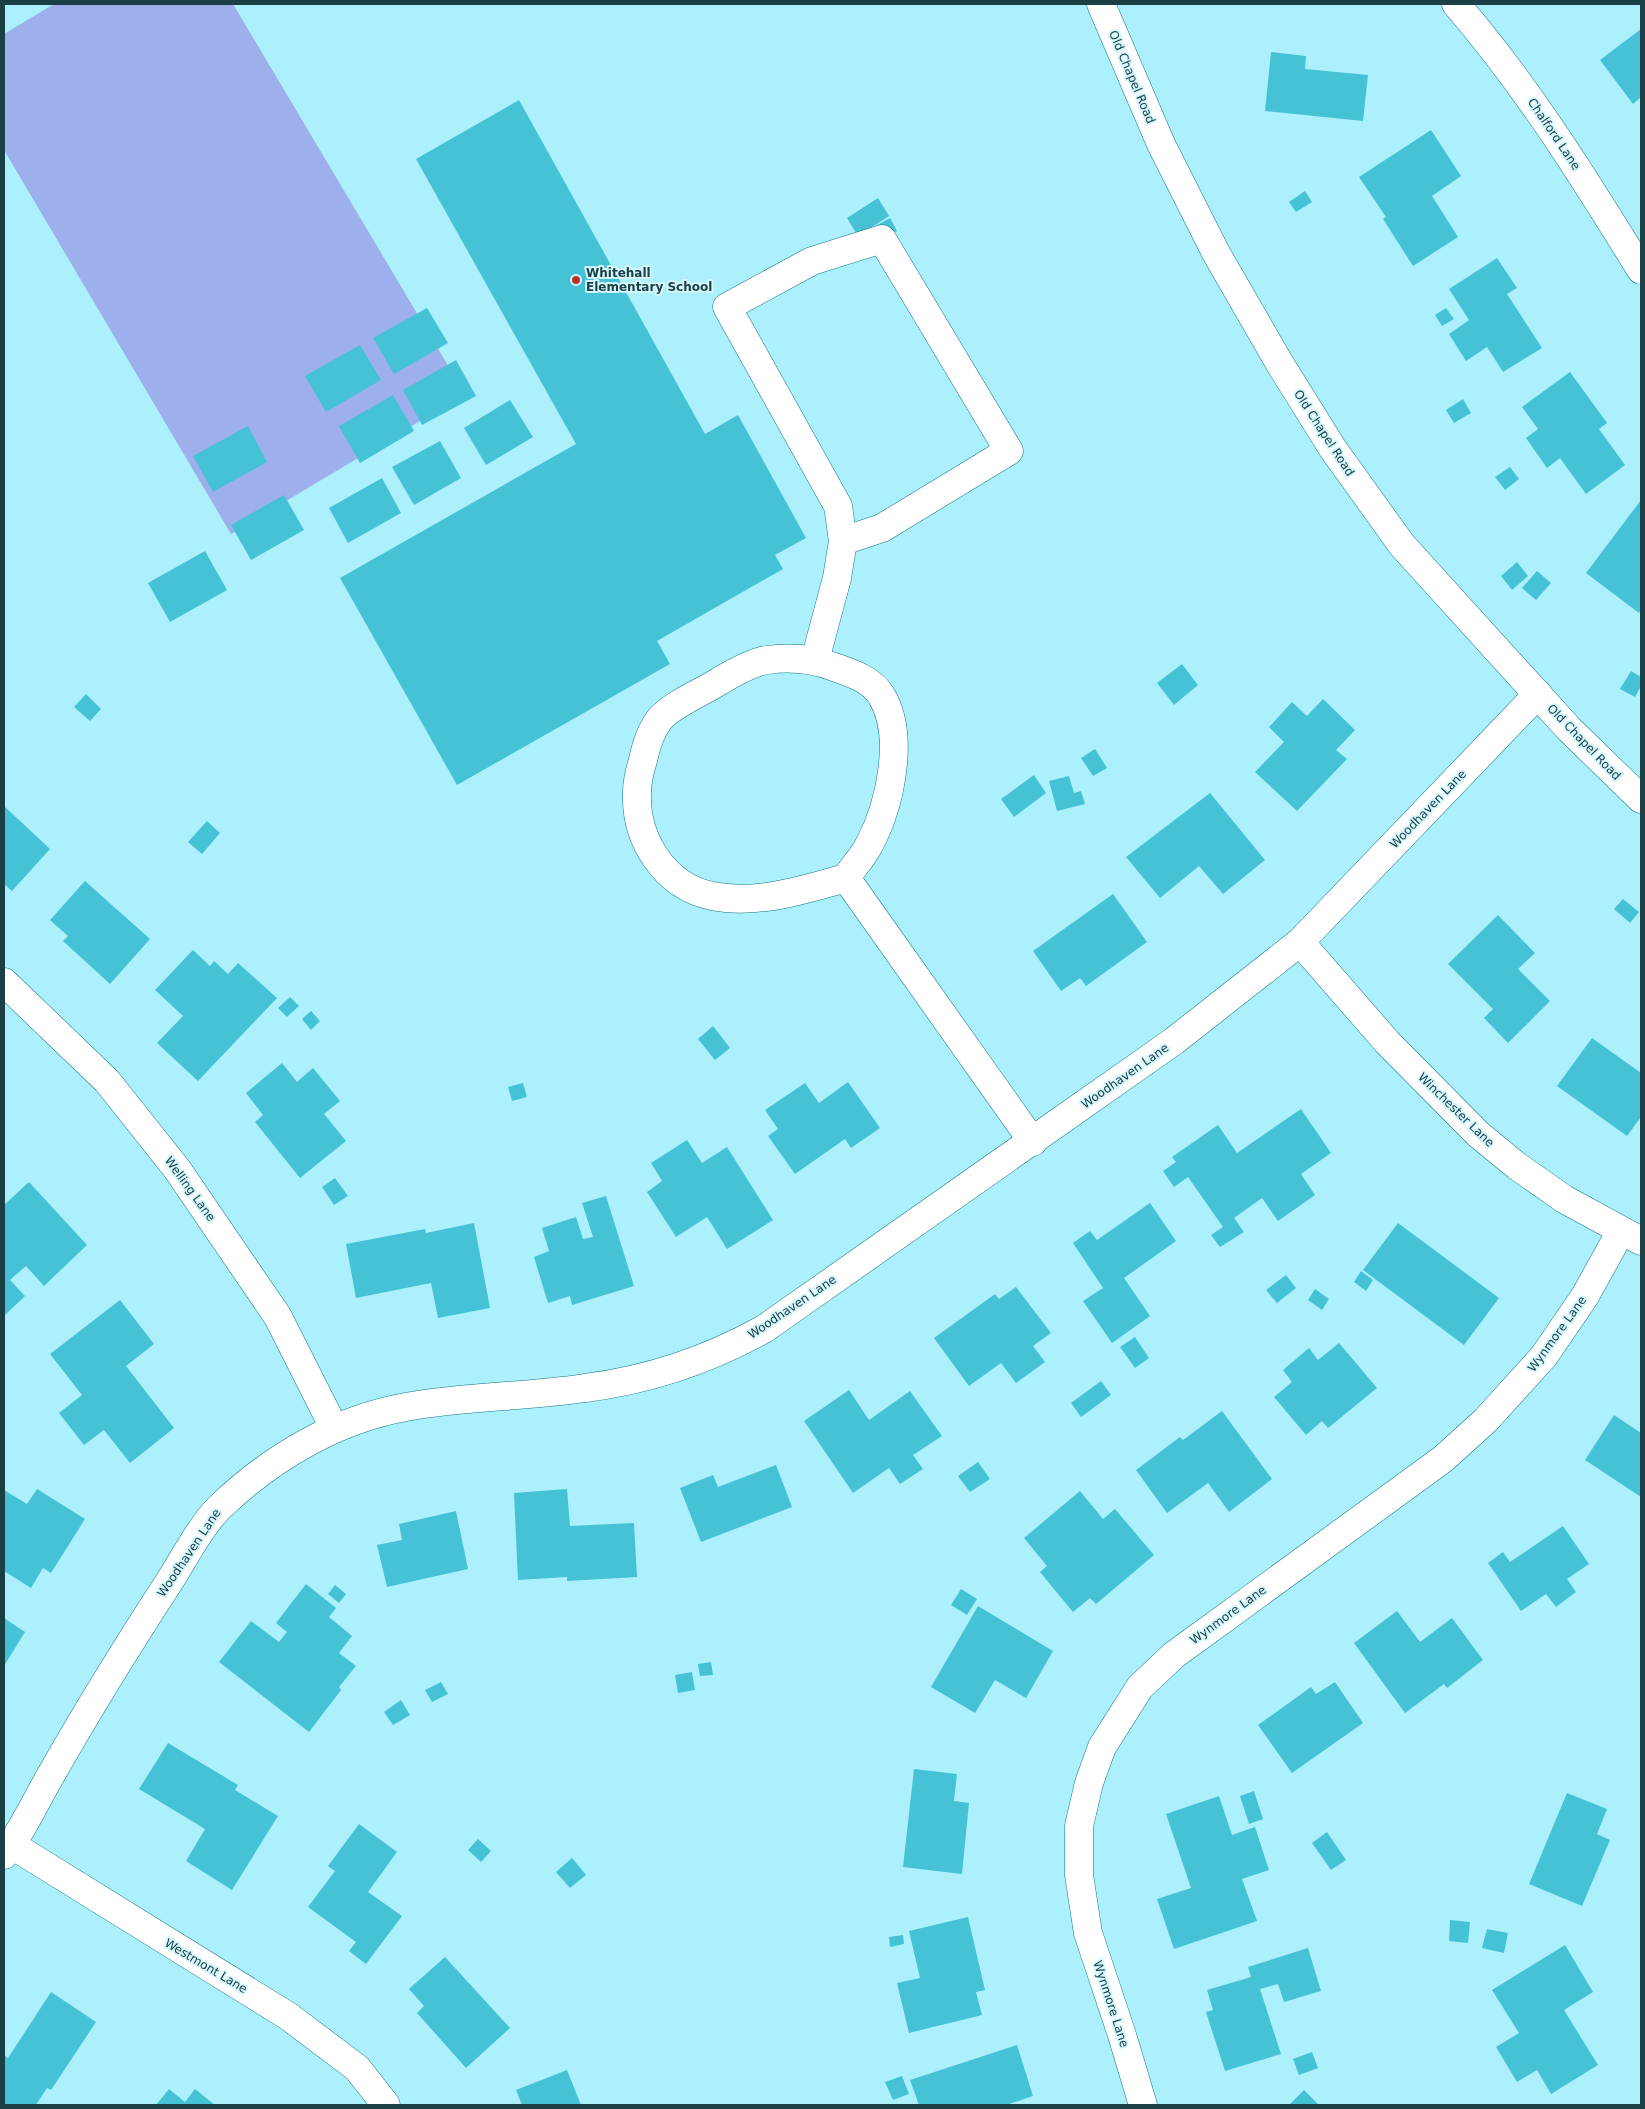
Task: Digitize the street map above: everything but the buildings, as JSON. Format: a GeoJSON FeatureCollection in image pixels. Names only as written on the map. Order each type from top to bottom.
{"type":"FeatureCollection","features":[{"type":"Feature","properties":{"kind":"street","name":"Old Chapel Road"},"geometry":{"type":"LineString","coordinates":[[1101,4],[1161,144],[1216,253],[1280,364],[1328,442],[1402,545],[1569,729],[1641,798]]}},
{"type":"Feature","properties":{"kind":"street","name":"Chalford Lane"},"geometry":{"type":"LineString","coordinates":[[1456,4],[1516,78],[1637,254]]}},
{"type":"Feature","properties":{"kind":"street"},"geometry":{"type":"LineString","coordinates":[[815,660],[836,578],[843,541],[838,506],[727,307],[812,260],[882,239],[1009,451],[882,528],[843,541]]}},
{"type":"Feature","properties":{"kind":"street"},"geometry":{"type":"LineString","coordinates":[[766,660],[815,660],[859,676],[881,695],[894,731],[894,765],[884,810],[869,846],[846,878],[783,895],[742,898],[712,896],[687,886],[664,871],[648,847],[638,817],[636,790],[649,738],[660,719],[718,682],[766,660]]}},
{"type":"Feature","properties":{"kind":"street","name":"Woodhaven Lane"},"geometry":{"type":"LineString","coordinates":[[8,1850],[111,1672],[196,1541],[221,1506],[252,1479],[297,1448],[334,1428],[407,1406],[585,1388],[637,1379],[699,1360],[730,1347],[764,1329],[1033,1142],[1174,1041],[1300,942],[1538,694]]}},
{"type":"Feature","properties":{"kind":"street"},"geometry":{"type":"LineString","coordinates":[[846,878],[1033,1142]]}},
{"type":"Feature","properties":{"kind":"street","name":"Winchester Lane"},"geometry":{"type":"LineString","coordinates":[[1300,942],[1387,1042],[1478,1134],[1517,1166],[1564,1200],[1631,1236]]}},
{"type":"Feature","properties":{"kind":"street","name":"Welling Lane"},"geometry":{"type":"LineString","coordinates":[[4,982],[107,1081],[177,1169],[278,1317],[334,1428]]}},
{"type":"Feature","properties":{"kind":"street","name":"Wynmore Lane"},"geometry":{"type":"LineString","coordinates":[[1143,2105],[1088,1933],[1079,1875],[1079,1826],[1089,1783],[1102,1747],[1140,1687],[1174,1655],[1443,1459],[1486,1420],[1544,1356],[1585,1296],[1631,1236]]}},
{"type":"Feature","properties":{"kind":"street","name":"Westmont Lane"},"geometry":{"type":"LineString","coordinates":[[8,1850],[288,2016],[357,2068],[386,2105]]}},
{"type":"Feature","properties":{"kind":"shaded area"},"geometry":{"type":"Polygon","coordinates":[[[54,4],[233,4],[465,394],[231,534],[4,150],[4,34],[54,4]]]}},
{"type":"Feature","properties":{"kind":"place","name":"Whitehall Elementary School"},"geometry":{"type":"Point","coordinates":[576,280]}}]}
